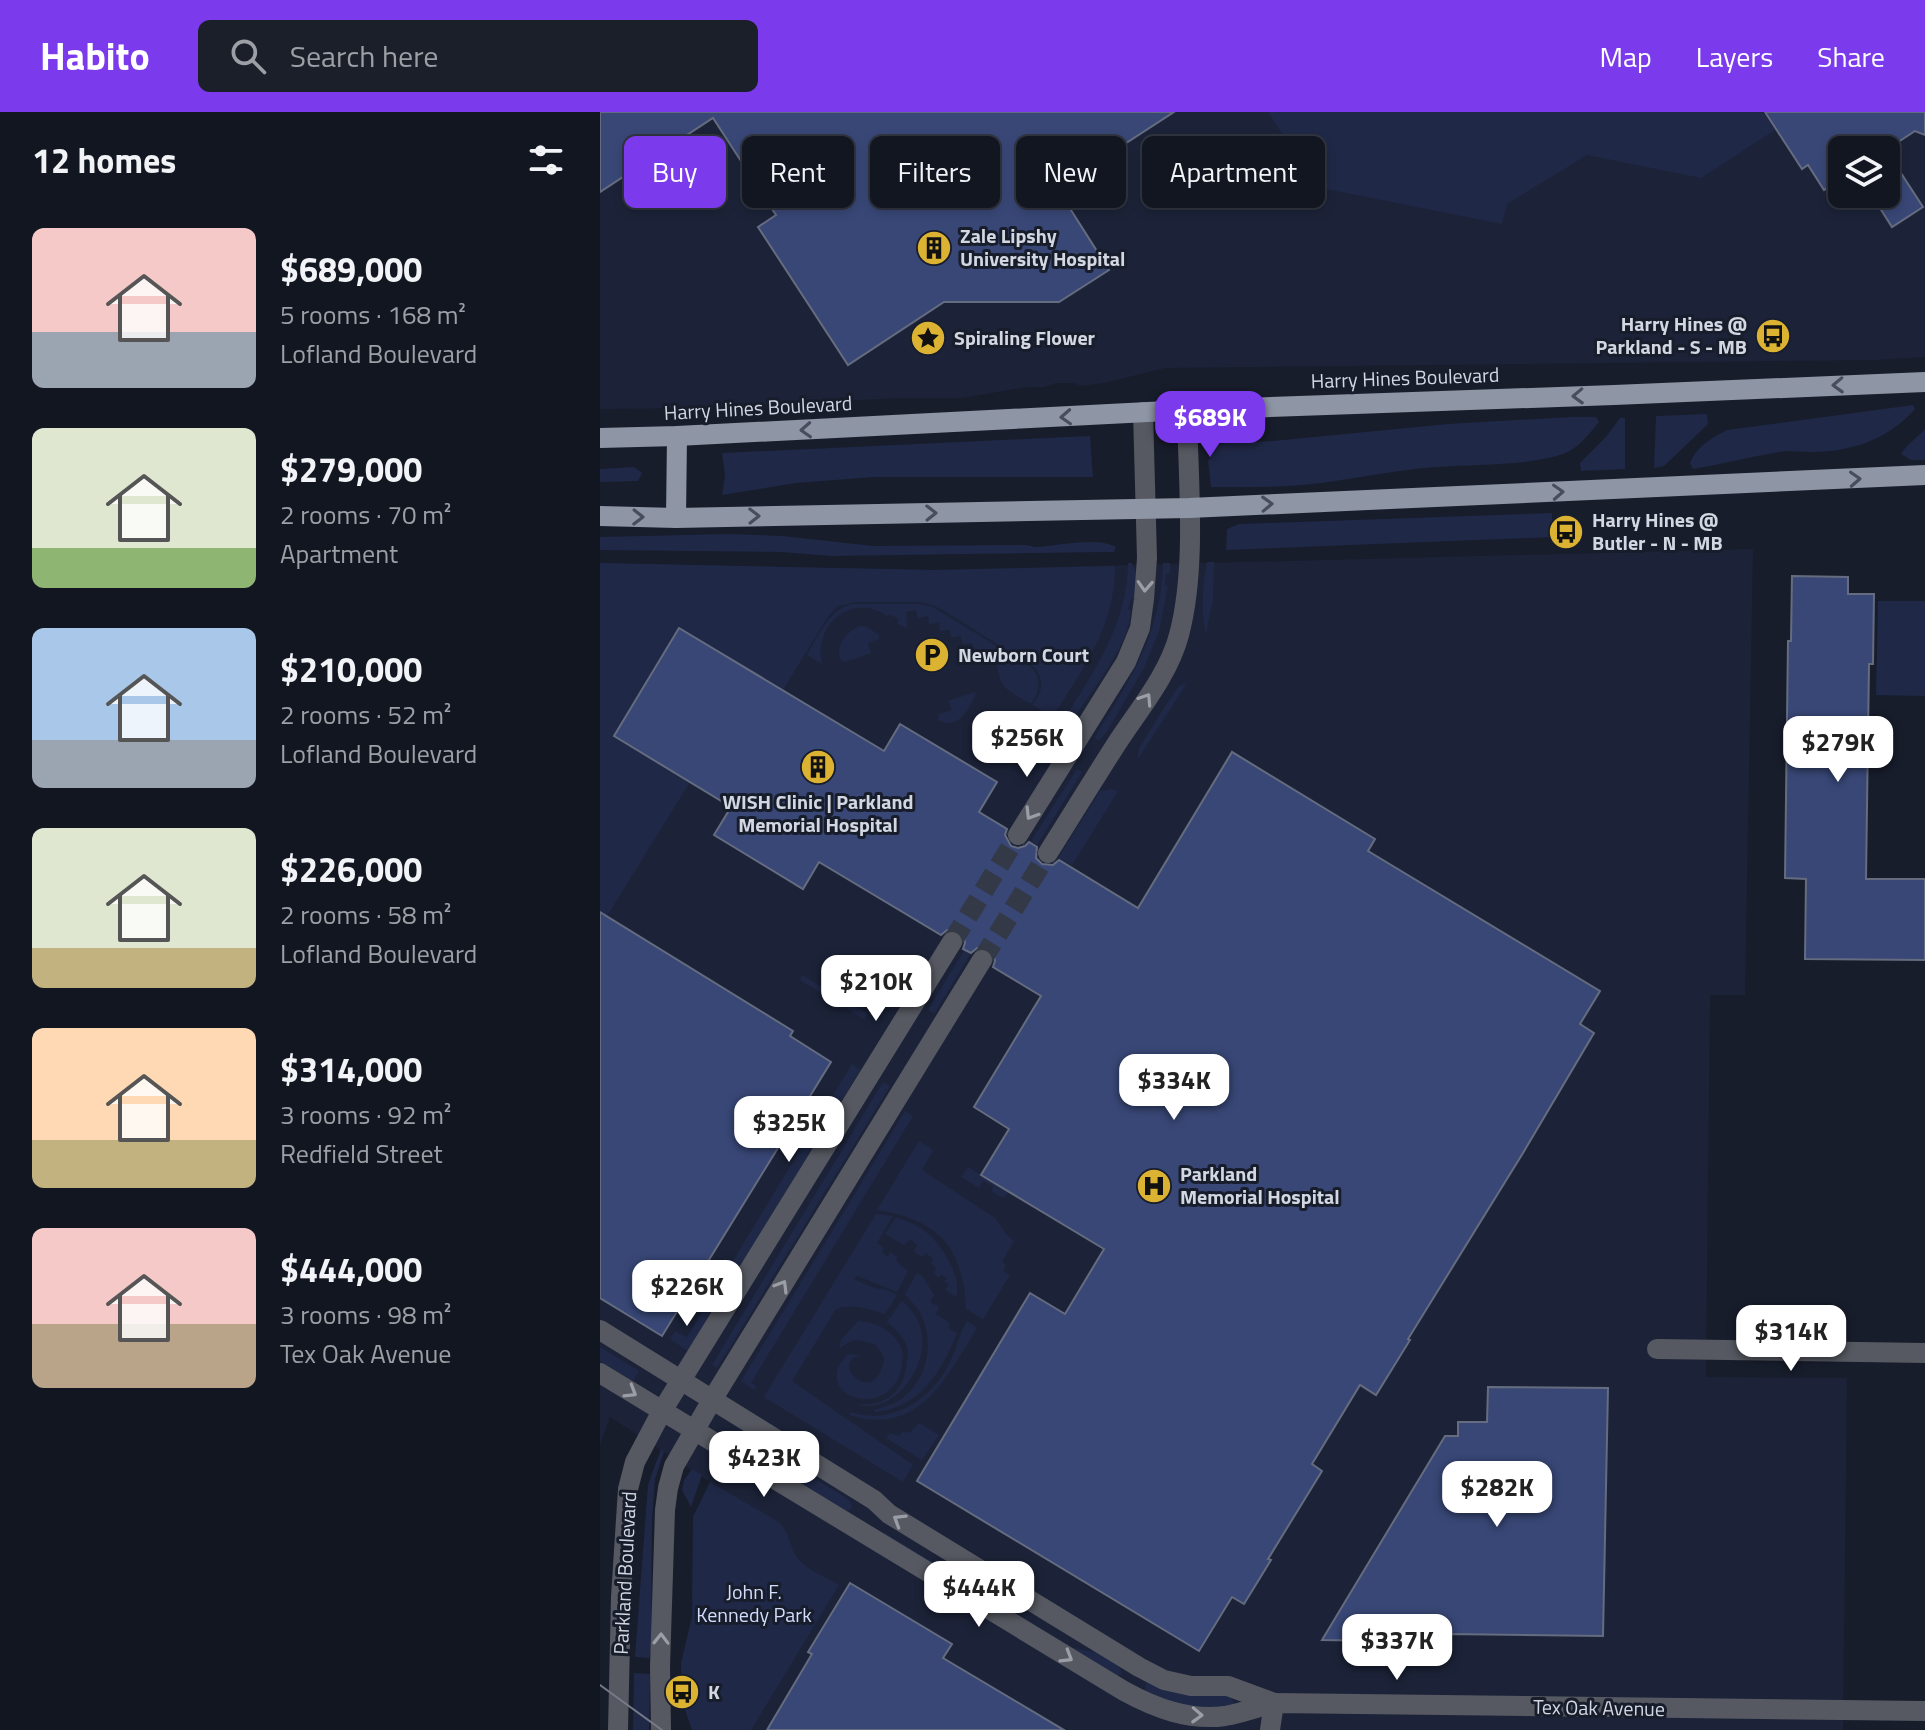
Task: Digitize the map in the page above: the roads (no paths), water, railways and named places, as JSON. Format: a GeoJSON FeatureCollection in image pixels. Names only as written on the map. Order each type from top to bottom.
{"type":"FeatureCollection","features":[{"type":"Feature","properties":{"kind":"main road","name":"Harry Hines Boulevard"},"geometry":{"type":"LineString","coordinates":[[600,438],[1187,410],[1925,382]]}},
{"type":"Feature","properties":{"kind":"main road"},"geometry":{"type":"LineString","coordinates":[[676,518],[677,436]]}},
{"type":"Feature","properties":{"kind":"main road"},"geometry":{"type":"LineString","coordinates":[[600,516],[676,518],[1189,508],[1925,475]]}},
{"type":"Feature","properties":{"kind":"street"},"geometry":{"type":"LineString","coordinates":[[1048,853],[1157,683],[1179,635],[1189,569],[1187,410]]}},
{"type":"Feature","properties":{"kind":"street"},"geometry":{"type":"LineString","coordinates":[[1018,835],[1126,662],[1140,628],[1147,558],[1143,412]]}},
{"type":"Feature","properties":{"kind":"street"},"geometry":{"type":"LineString","coordinates":[[1073,746],[1103,764]]}},
{"type":"Feature","properties":{"kind":"street","name":"Parkland Boulevard"},"geometry":{"type":"LineString","coordinates":[[618,1730],[621,1597],[628,1489],[635,1462],[680,1380],[952,942]]}},
{"type":"Feature","properties":{"kind":"street","name":"Parkland Boulevard"},"geometry":{"type":"LineString","coordinates":[[661,1730],[665,1510],[674,1466],[982,960]]}},
{"type":"Feature","properties":{"kind":"street","name":"Tex Oak Avenue"},"geometry":{"type":"LineString","coordinates":[[600,1330],[874,1500],[889,1514],[1164,1680],[1191,1686],[1228,1686],[1274,1703]]}},
{"type":"Feature","properties":{"kind":"street"},"geometry":{"type":"LineString","coordinates":[[1657,1349],[1925,1353]]}},
{"type":"Feature","properties":{"kind":"street","name":"Tex Oak Avenue"},"geometry":{"type":"LineString","coordinates":[[600,1373],[1124,1691],[1151,1706],[1184,1715],[1224,1716],[1274,1703],[1925,1711]]}},
{"type":"Feature","properties":{"kind":"street"},"geometry":{"type":"LineString","coordinates":[[1270,1730],[1274,1703]]}},
{"type":"Feature","properties":{"kind":"tunnel"},"geometry":{"type":"LineString","coordinates":[[952,942],[1018,835]]}},
{"type":"Feature","properties":{"kind":"tunnel"},"geometry":{"type":"LineString","coordinates":[[982,960],[1048,853]]}},
{"type":"Feature","properties":{"kind":"tram line"},"geometry":{"type":"LineString","coordinates":[[600,1685],[662,1730]]}},
{"type":"Feature","properties":{"kind":"place","name":"Zale Lipshy University Hospital"},"geometry":{"type":"Point","coordinates":[934,248]}},
{"type":"Feature","properties":{"kind":"place","name":"Harry Hines @ Parkland - S - MB"},"geometry":{"type":"Point","coordinates":[1773,336]}},
{"type":"Feature","properties":{"kind":"place","name":"Spiraling Flower"},"geometry":{"type":"Point","coordinates":[928,338]}},
{"type":"Feature","properties":{"kind":"place","name":"Harry Hines @ Butler - N - MB"},"geometry":{"type":"Point","coordinates":[1566,532]}},
{"type":"Feature","properties":{"kind":"place","name":"Newborn Court"},"geometry":{"type":"Point","coordinates":[932,655]}},
{"type":"Feature","properties":{"kind":"place","name":"WISH Clinic | Parkland Memorial Hospital"},"geometry":{"type":"Point","coordinates":[818,767]}},
{"type":"Feature","properties":{"kind":"place","name":"Parkland Memorial Hospital"},"geometry":{"type":"Point","coordinates":[1154,1186]}},
{"type":"Feature","properties":{"kind":"place","name":"K"},"geometry":{"type":"Point","coordinates":[682,1692]}},
{"type":"Feature","properties":{"kind":"park label","name":"John F. Kennedy Park"},"geometry":{"type":"Point","coordinates":[754,1604]}}]}
